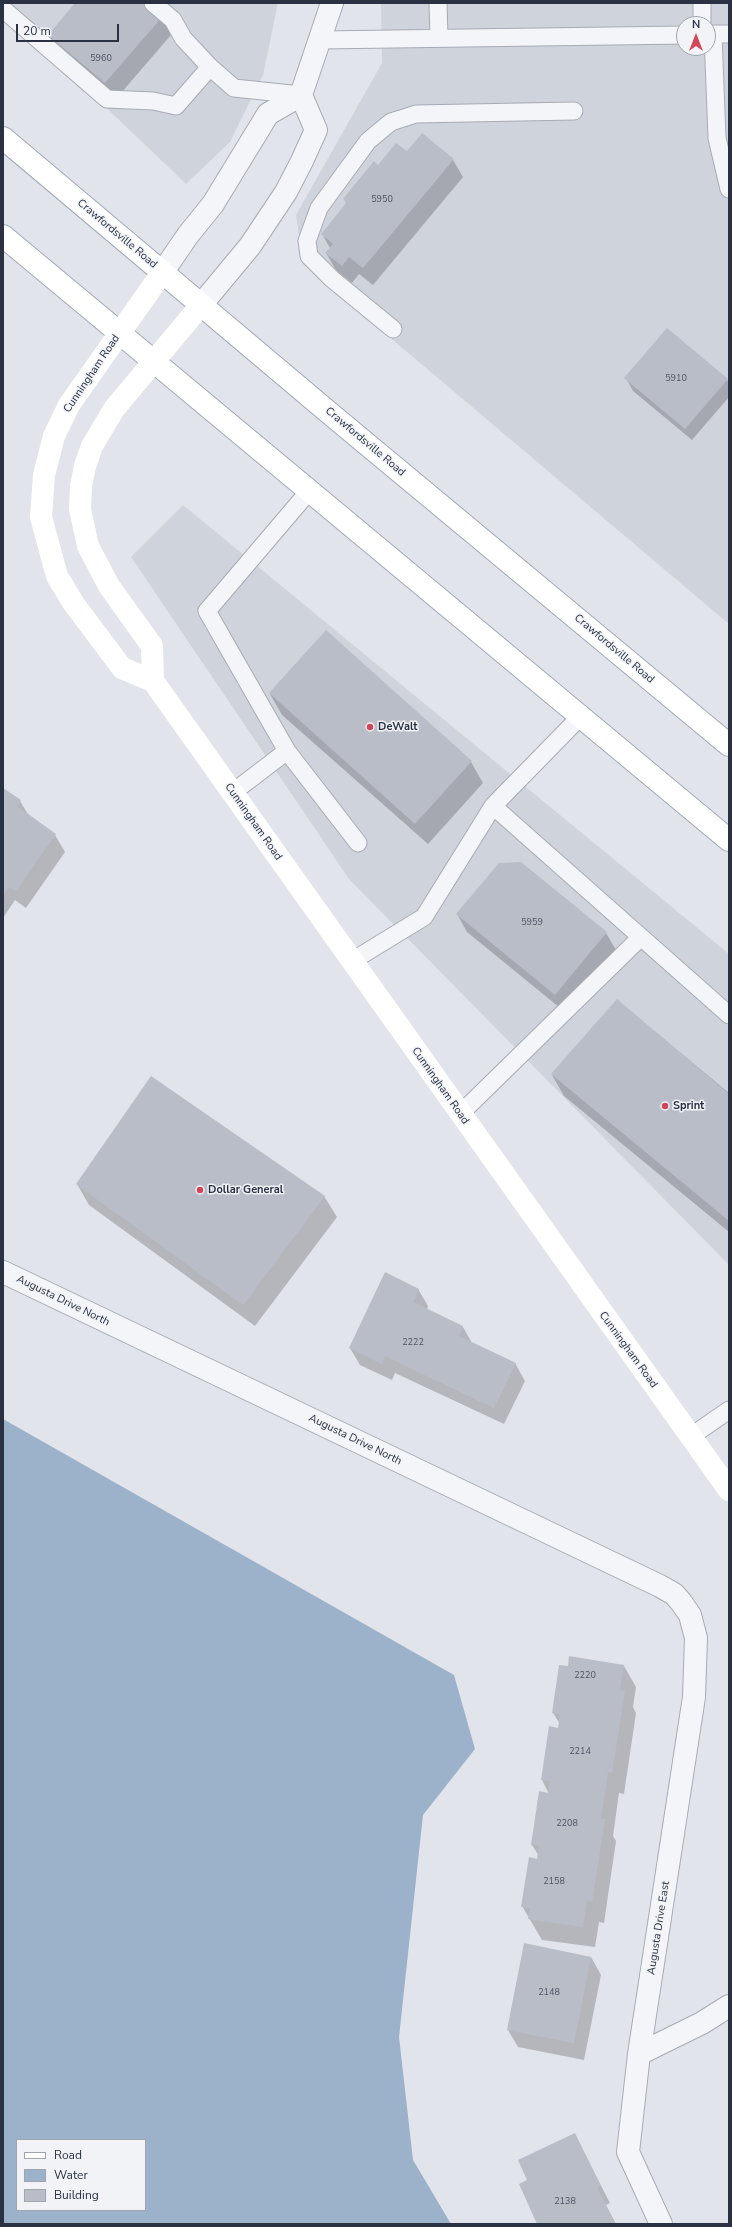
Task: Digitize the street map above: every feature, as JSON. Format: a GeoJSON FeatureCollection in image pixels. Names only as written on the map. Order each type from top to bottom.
{"type":"FeatureCollection","features":[{"type":"Feature","properties":{"kind":"street"},"geometry":{"type":"LineString","coordinates":[[162,273],[188,235],[213,204],[268,114],[301,95],[321,40],[332,3]]}},
{"type":"Feature","properties":{"kind":"street"},"geometry":{"type":"LineString","coordinates":[[153,681],[152,646],[109,586],[97,565],[85,534],[80,509],[85,466],[92,446],[114,409],[254,241],[286,192],[316,130],[301,95]]}},
{"type":"Feature","properties":{"kind":"street","name":"Crawfordsville Road"},"geometry":{"type":"LineString","coordinates":[[3,138],[162,273],[729,745]]}},
{"type":"Feature","properties":{"kind":"street"},"geometry":{"type":"LineString","coordinates":[[3,236],[729,840]]}},
{"type":"Feature","properties":{"kind":"street","name":"Cunningham Road"},"geometry":{"type":"LineString","coordinates":[[162,273],[69,405],[54,436],[44,475],[41,517],[57,576],[74,604],[122,668],[153,681],[729,1490]]}},
{"type":"Feature","properties":{"kind":"street","name":"Augusta Drive North"},"geometry":{"type":"LineString","coordinates":[[3,1272],[660,1586],[674,1594],[681,1602],[694,1625]]}},
{"type":"Feature","properties":{"kind":"street","name":"Augusta Drive East"},"geometry":{"type":"LineString","coordinates":[[661,2224],[628,2152],[640,2054],[694,1697],[696,1646],[694,1625]]}},
{"type":"Feature","properties":{"kind":"street"},"geometry":{"type":"LineString","coordinates":[[640,2054],[696,2026],[729,2006]]}},
{"type":"Feature","properties":{"kind":"lane"},"geometry":{"type":"LineString","coordinates":[[153,3],[173,20],[183,38],[210,67],[234,88],[301,95]]}},
{"type":"Feature","properties":{"kind":"lane"},"geometry":{"type":"LineString","coordinates":[[438,3],[438,38]]}},
{"type":"Feature","properties":{"kind":"lane"},"geometry":{"type":"LineString","coordinates":[[702,3],[707,16]]}},
{"type":"Feature","properties":{"kind":"lane"},"geometry":{"type":"LineString","coordinates":[[3,9],[107,99],[153,101],[176,106],[210,67]]}},
{"type":"Feature","properties":{"kind":"lane"},"geometry":{"type":"LineString","coordinates":[[321,40],[676,35]]}},
{"type":"Feature","properties":{"kind":"lane"},"geometry":{"type":"LineString","coordinates":[[714,56],[717,138],[729,189]]}},
{"type":"Feature","properties":{"kind":"lane"},"geometry":{"type":"LineString","coordinates":[[393,329],[332,278],[309,256],[307,241],[319,208],[368,141],[391,122],[416,114],[574,111]]}},
{"type":"Feature","properties":{"kind":"lane"},"geometry":{"type":"LineString","coordinates":[[310,490],[207,611],[287,751],[358,843]]}},
{"type":"Feature","properties":{"kind":"lane"},"geometry":{"type":"LineString","coordinates":[[352,961],[424,917],[493,806],[581,716]]}},
{"type":"Feature","properties":{"kind":"lane"},"geometry":{"type":"LineString","coordinates":[[232,793],[287,751]]}},
{"type":"Feature","properties":{"kind":"lane"},"geometry":{"type":"LineString","coordinates":[[493,806],[729,1015]]}},
{"type":"Feature","properties":{"kind":"lane"},"geometry":{"type":"LineString","coordinates":[[460,1114],[641,937]]}},
{"type":"Feature","properties":{"kind":"lane"},"geometry":{"type":"LineString","coordinates":[[690,1437],[729,1410]]}},
{"type":"Feature","properties":{"kind":"shaded area"},"geometry":{"type":"Polygon","coordinates":[[[3,3],[278,3],[263,75],[230,142],[186,184],[3,9],[3,3]]]}},
{"type":"Feature","properties":{"kind":"shaded area"},"geometry":{"type":"Polygon","coordinates":[[[381,3],[729,3],[729,624],[303,264],[296,215],[382,63],[381,3]]]}},
{"type":"Feature","properties":{"kind":"shaded area"},"geometry":{"type":"Polygon","coordinates":[[[183,505],[729,954],[729,1265],[349,879],[131,557],[183,505]]]}},
{"type":"Feature","properties":{"kind":"water"},"geometry":{"type":"Polygon","coordinates":[[[3,1419],[454,1675],[475,1749],[423,1815],[399,2037],[413,2160],[451,2224],[3,2224],[3,1419]]]}},
{"type":"Feature","properties":{"kind":"building"},"geometry":{"type":"Polygon","coordinates":[[[75,3],[145,3],[162,17],[105,83],[48,35],[75,3]]]}},
{"type":"Feature","properties":{"kind":"building"},"geometry":{"type":"Polygon","coordinates":[[[422,133],[454,159],[363,268],[349,257],[342,266],[325,253],[333,244],[321,234],[347,202],[343,199],[374,161],[378,165],[396,143],[407,151],[422,133]]]}},
{"type":"Feature","properties":{"kind":"building"},"geometry":{"type":"Polygon","coordinates":[[[667,328],[728,379],[685,429],[624,378],[667,328]]]}},
{"type":"Feature","properties":{"kind":"building","name":"DeWalt"},"geometry":{"type":"Polygon","coordinates":[[[326,630],[472,761],[415,824],[269,693],[326,630]]]}},
{"type":"Feature","properties":{"kind":"building"},"geometry":{"type":"Polygon","coordinates":[[[3,788],[21,800],[17,806],[56,834],[16,891],[9,887],[3,896],[3,788]]]}},
{"type":"Feature","properties":{"kind":"building"},"geometry":{"type":"Polygon","coordinates":[[[521,862],[607,932],[555,995],[456,914],[499,863],[521,862]]]}},
{"type":"Feature","properties":{"kind":"building"},"geometry":{"type":"Polygon","coordinates":[[[617,999],[729,1094],[729,1221],[551,1074],[617,999]]]}},
{"type":"Feature","properties":{"kind":"building","name":"Dollar General"},"geometry":{"type":"Polygon","coordinates":[[[151,1076],[325,1196],[243,1305],[76,1184],[151,1076]]]}},
{"type":"Feature","properties":{"kind":"building"},"geometry":{"type":"Polygon","coordinates":[[[385,1272],[419,1289],[413,1302],[463,1326],[459,1336],[516,1363],[494,1408],[385,1356],[382,1364],[349,1348],[385,1272]]]}},
{"type":"Feature","properties":{"kind":"building"},"geometry":{"type":"Polygon","coordinates":[[[569,1656],[624,1665],[620,1690],[625,1691],[612,1773],[608,1772],[601,1819],[605,1819],[592,1902],[587,1901],[583,1927],[528,1919],[530,1908],[521,1907],[529,1857],[537,1859],[539,1846],[531,1845],[539,1791],[548,1793],[550,1781],[541,1780],[549,1726],[558,1728],[560,1714],[552,1713],[559,1665],[568,1666],[569,1656]]]}},
{"type":"Feature","properties":{"kind":"building"},"geometry":{"type":"Polygon","coordinates":[[[524,1943],[591,1957],[574,2043],[507,2030],[524,1943]]]}},
{"type":"Feature","properties":{"kind":"building"},"geometry":{"type":"Polygon","coordinates":[[[575,2133],[601,2186],[597,2187],[615,2224],[537,2224],[519,2184],[527,2180],[518,2160],[575,2133]]]}},
{"type":"Feature","properties":{"kind":"place","name":"DeWalt"},"geometry":{"type":"Point","coordinates":[370,727]}},
{"type":"Feature","properties":{"kind":"place","name":"Sprint"},"geometry":{"type":"Point","coordinates":[665,1106]}},
{"type":"Feature","properties":{"kind":"place","name":"Dollar General"},"geometry":{"type":"Point","coordinates":[200,1190]}}]}
